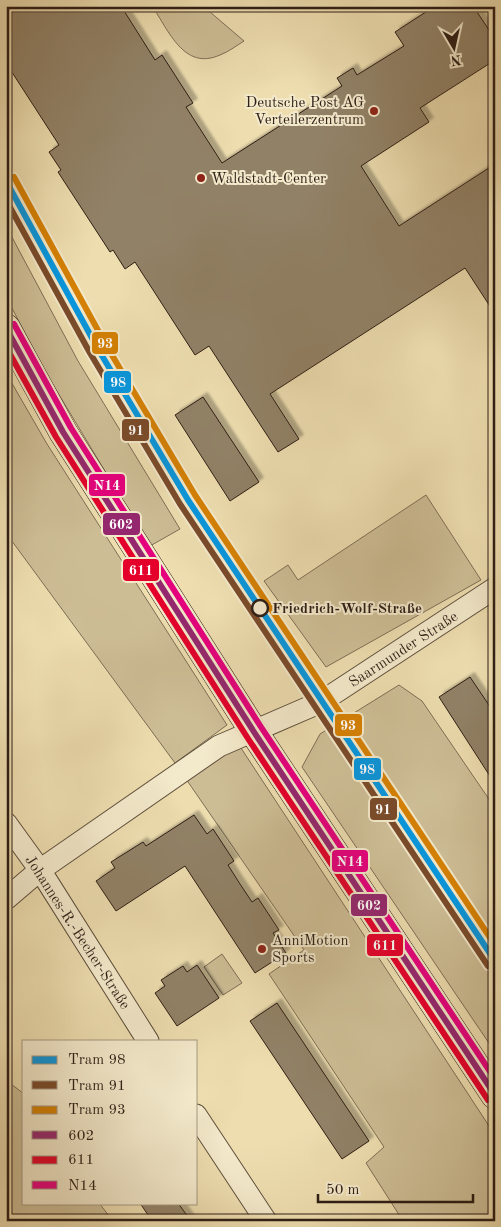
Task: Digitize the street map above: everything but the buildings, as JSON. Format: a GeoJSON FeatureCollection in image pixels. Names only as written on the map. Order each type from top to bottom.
{"type":"FeatureCollection","features":[{"type":"Feature","properties":{"kind":"main road"},"geometry":{"type":"LineString","coordinates":[[6,328],[63,432],[254,732],[495,1095]]}},
{"type":"Feature","properties":{"kind":"street","name":"Saarmunder Straße"},"geometry":{"type":"LineString","coordinates":[[254,732],[321,702],[495,588]]}},
{"type":"Feature","properties":{"kind":"street"},"geometry":{"type":"LineString","coordinates":[[6,899],[40,870],[219,746],[254,732]]}},
{"type":"Feature","properties":{"kind":"street","name":"Johannes-R.-Becher-Straße"},"geometry":{"type":"LineString","coordinates":[[6,824],[40,870],[147,1040]]}},
{"type":"Feature","properties":{"kind":"street"},"geometry":{"type":"LineString","coordinates":[[198,1118],[266,1221]]}},
{"type":"Feature","properties":{"kind":"shaded area"},"geometry":{"type":"Polygon","coordinates":[[[152,6],[203,6],[244,41],[220,55],[207,59],[197,58],[187,53],[171,37],[152,6]]]}},
{"type":"Feature","properties":{"kind":"shaded area"},"geometry":{"type":"Polygon","coordinates":[[[6,226],[78,361],[180,529],[150,546],[49,378],[6,297],[6,226]]]}},
{"type":"Feature","properties":{"kind":"shaded area"},"geometry":{"type":"Polygon","coordinates":[[[6,373],[47,444],[227,725],[175,763],[6,533],[6,373]]]}},
{"type":"Feature","properties":{"kind":"shaded area"},"geometry":{"type":"Polygon","coordinates":[[[426,495],[481,580],[326,667],[264,581],[288,565],[298,580],[426,495]]]}},
{"type":"Feature","properties":{"kind":"shaded area"},"geometry":{"type":"Polygon","coordinates":[[[399,685],[422,701],[495,808],[495,1052],[302,767],[320,734],[399,685]]]}},
{"type":"Feature","properties":{"kind":"shaded area"},"geometry":{"type":"Polygon","coordinates":[[[239,745],[495,1135],[495,1221],[403,1221],[366,1163],[384,1147],[269,974],[304,950],[186,779],[239,745]]]}},
{"type":"Feature","properties":{"kind":"shaded area"},"geometry":{"type":"Polygon","coordinates":[[[222,954],[242,983],[223,995],[204,967],[222,954]]]}},
{"type":"Feature","properties":{"kind":"shaded area"},"geometry":{"type":"Polygon","coordinates":[[[6,1080],[22,1092],[22,1204],[100,1204],[113,1221],[6,1221],[6,1080]]]}},
{"type":"Feature","properties":{"kind":"tram line","name":"93"},"geometry":{"type":"LineString","coordinates":[[14,177],[106,345],[195,495],[495,945]]}},
{"type":"Feature","properties":{"kind":"tram line","name":"98"},"geometry":{"type":"LineString","coordinates":[[6,181],[98,349],[188,500],[495,961]]}},
{"type":"Feature","properties":{"kind":"tram line","name":"91"},"geometry":{"type":"LineString","coordinates":[[6,200],[90,353],[180,504],[488,966]]}},
{"type":"Feature","properties":{"kind":"transit line","name":"N14"},"geometry":{"type":"LineString","coordinates":[[14,324],[71,428],[261,727],[495,1079]]}},
{"type":"Feature","properties":{"kind":"transit line","name":"602"},"geometry":{"type":"LineString","coordinates":[[6,328],[63,432],[254,732],[495,1095]]}},
{"type":"Feature","properties":{"kind":"transit line","name":"611"},"geometry":{"type":"LineString","coordinates":[[6,347],[56,437],[247,737],[488,1100]]}},
{"type":"Feature","properties":{"kind":"place","name":"Deutsche Post AG Verteilerzentrum"},"geometry":{"type":"Point","coordinates":[374,111]}},
{"type":"Feature","properties":{"kind":"place","name":"Waldstadt-Center"},"geometry":{"type":"Point","coordinates":[201,178]}},
{"type":"Feature","properties":{"kind":"place","name":"Friedrich-Wolf-Straße"},"geometry":{"type":"Point","coordinates":[260,608]}},
{"type":"Feature","properties":{"kind":"place","name":"AnniMotion Sports"},"geometry":{"type":"Point","coordinates":[262,949]}}]}
